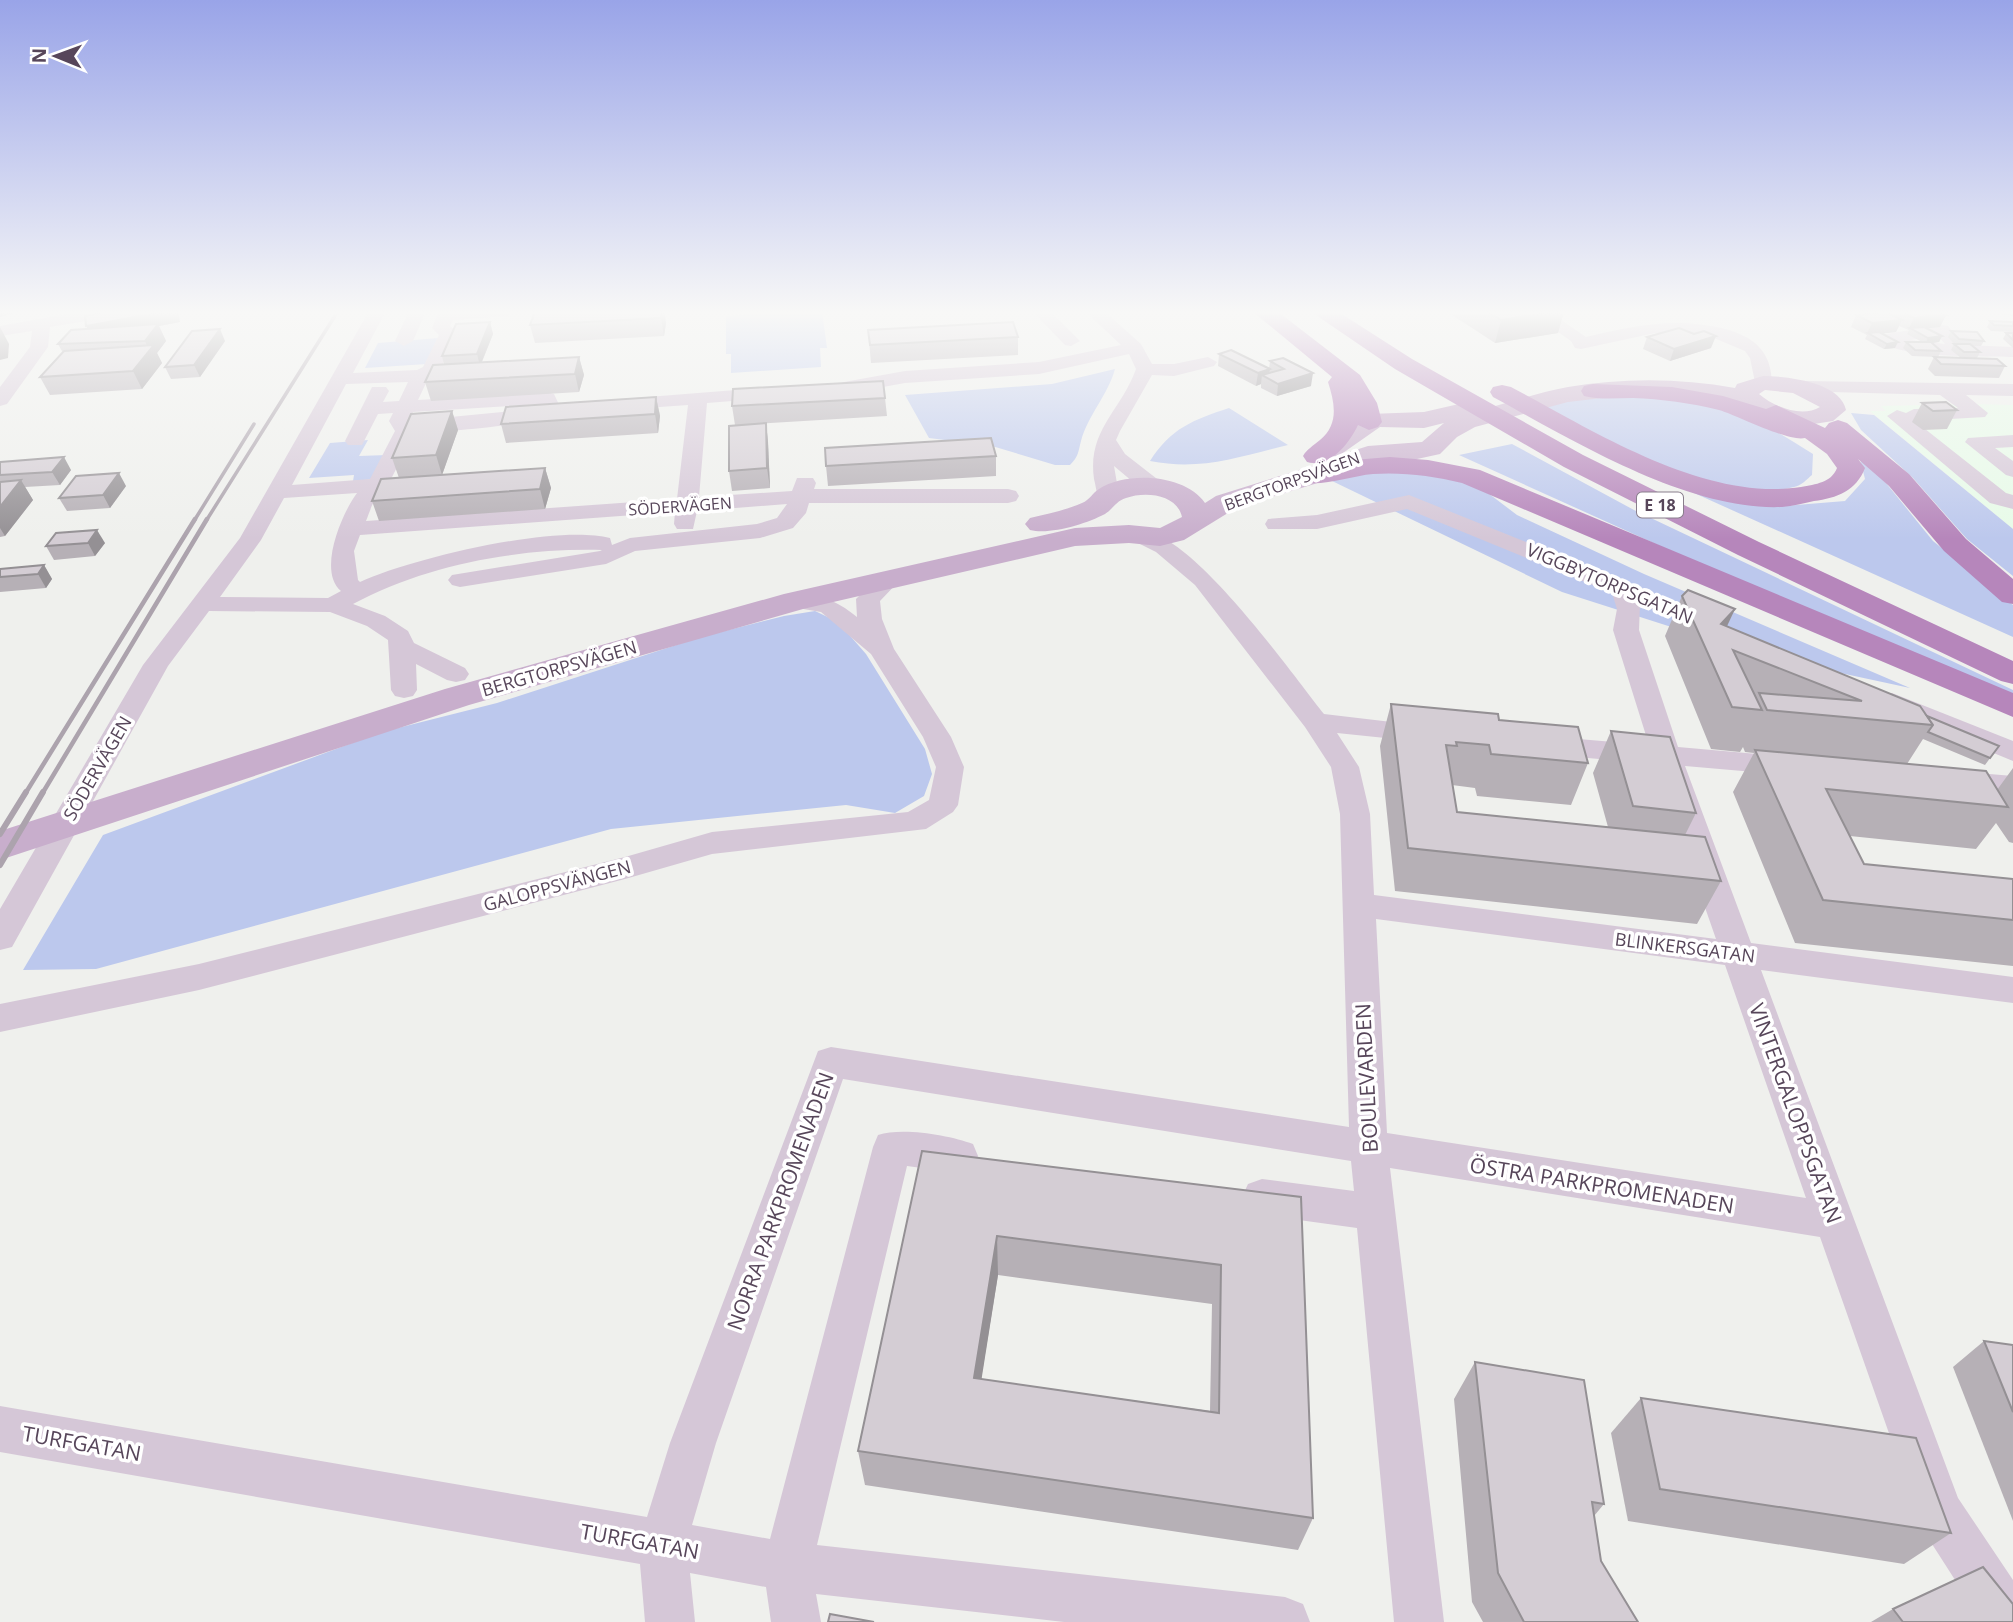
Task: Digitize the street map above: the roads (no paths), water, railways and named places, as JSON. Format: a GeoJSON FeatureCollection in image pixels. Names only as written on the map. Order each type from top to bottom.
{"type":"FeatureCollection","features":[{"type":"Feature","properties":{"kind":"highway"},"geometry":{"type":"LineString","coordinates":[[1313,466],[1347,425],[1348,403],[1342,387]]}},
{"type":"Feature","properties":{"kind":"highway"},"geometry":{"type":"LineString","coordinates":[[1355,387],[1364,403],[1366,425]]}},
{"type":"Feature","properties":{"kind":"highway","name":"E 18"},"geometry":{"type":"LineString","coordinates":[[1440,387],[1591,471],[2013,674]]}},
{"type":"Feature","properties":{"kind":"highway","name":"E 18"},"geometry":{"type":"LineString","coordinates":[[1471,387],[1612,467],[2013,648]]}},
{"type":"Feature","properties":{"kind":"highway"},"geometry":{"type":"LineString","coordinates":[[1491,387],[1609,449],[1674,477],[1728,493],[1799,498],[1837,488],[1848,479],[1851,468],[1840,450],[1765,400]]}},
{"type":"Feature","properties":{"kind":"highway"},"geometry":{"type":"LineString","coordinates":[[1593,391],[1672,393],[1707,399],[1773,420],[1805,437],[1830,458],[1838,472],[1834,484],[1814,495]]}},
{"type":"Feature","properties":{"kind":"highway"},"geometry":{"type":"LineString","coordinates":[[1830,409],[1833,425],[1899,480],[1955,545],[2013,595]]}},
{"type":"Feature","properties":{"kind":"highway"},"geometry":{"type":"LineString","coordinates":[[1401,453],[1473,471],[1628,543]]}},
{"type":"Feature","properties":{"kind":"highway"},"geometry":{"type":"LineString","coordinates":[[1313,466],[1425,466],[1469,475],[2013,706]]}},
{"type":"Feature","properties":{"kind":"main road","name":"BERGTORPSVÄGEN"},"geometry":{"type":"LineString","coordinates":[[0,846],[65,822],[457,697],[795,601],[1075,537],[1174,534],[1226,502],[1313,466],[1366,425],[1378,419],[1459,418],[1570,387]]}},
{"type":"Feature","properties":{"kind":"main road","name":"BERGTORPSVÄGEN"},"geometry":{"type":"LineString","coordinates":[[1535,398],[1636,387],[1704,390],[1765,400]]}},
{"type":"Feature","properties":{"kind":"main road","name":"BERGTORPSVÄGEN"},"geometry":{"type":"LineString","coordinates":[[1664,387],[1765,400]]}},
{"type":"Feature","properties":{"kind":"main road"},"geometry":{"type":"LineString","coordinates":[[1802,387],[1816,392],[1830,409],[1806,418],[1765,400],[1802,387]]}},
{"type":"Feature","properties":{"kind":"main road","name":"BERGTORPSVÄGEN"},"geometry":{"type":"LineString","coordinates":[[0,824],[593,630],[681,606],[1034,526],[1103,500],[1121,490],[1217,485],[1368,454],[1401,453],[1431,448],[1459,418]]}},
{"type":"Feature","properties":{"kind":"main road","name":"BERGTORPSVÄGEN"},"geometry":{"type":"LineString","coordinates":[[1366,425],[1369,442],[1401,453]]}},
{"type":"Feature","properties":{"kind":"main road"},"geometry":{"type":"LineString","coordinates":[[1159,488],[1188,500],[1195,507],[1197,515],[1191,526]]}},
{"type":"Feature","properties":{"kind":"main road"},"geometry":{"type":"LineString","coordinates":[[1103,500],[1099,516],[1105,524],[1136,536]]}},
{"type":"Feature","properties":{"kind":"street","name":"SÖDERVÄGEN"},"geometry":{"type":"LineString","coordinates":[[0,938],[156,665],[250,540],[338,387]]}},
{"type":"Feature","properties":{"kind":"street"},"geometry":{"type":"LineString","coordinates":[[355,441],[381,387]]}},
{"type":"Feature","properties":{"kind":"street"},"geometry":{"type":"LineString","coordinates":[[404,429],[399,421],[415,387]]}},
{"type":"Feature","properties":{"kind":"street"},"geometry":{"type":"LineString","coordinates":[[820,390],[860,387]]}},
{"type":"Feature","properties":{"kind":"street"},"geometry":{"type":"LineString","coordinates":[[1103,500],[1106,440],[1140,387]]}},
{"type":"Feature","properties":{"kind":"street"},"geometry":{"type":"LineString","coordinates":[[1764,387],[1765,400]]}},
{"type":"Feature","properties":{"kind":"street"},"geometry":{"type":"LineString","coordinates":[[1802,387],[2013,390]]}},
{"type":"Feature","properties":{"kind":"street"},"geometry":{"type":"LineString","coordinates":[[1830,409],[1849,395],[1898,387]]}},
{"type":"Feature","properties":{"kind":"street"},"geometry":{"type":"LineString","coordinates":[[1942,387],[2013,439]]}},
{"type":"Feature","properties":{"kind":"street"},"geometry":{"type":"LineString","coordinates":[[604,405],[793,392]]}},
{"type":"Feature","properties":{"kind":"street"},"geometry":{"type":"LineString","coordinates":[[369,409],[547,398],[557,408],[535,415],[404,429]]}},
{"type":"Feature","properties":{"kind":"street"},"geometry":{"type":"LineString","coordinates":[[683,540],[698,399]]}},
{"type":"Feature","properties":{"kind":"street"},"geometry":{"type":"LineString","coordinates":[[1978,413],[1897,416],[2012,507]]}},
{"type":"Feature","properties":{"kind":"street"},"geometry":{"type":"LineString","coordinates":[[358,591],[346,583],[342,551],[364,498],[386,484],[404,429]]}},
{"type":"Feature","properties":{"kind":"street"},"geometry":{"type":"LineString","coordinates":[[2013,439],[1975,442],[2013,471]]}},
{"type":"Feature","properties":{"kind":"street"},"geometry":{"type":"LineString","coordinates":[[1106,440],[1117,458],[1159,488]]}},
{"type":"Feature","properties":{"kind":"street"},"geometry":{"type":"LineString","coordinates":[[279,492],[386,484]]}},
{"type":"Feature","properties":{"kind":"street","name":"SÖDERVÄGEN"},"geometry":{"type":"LineString","coordinates":[[352,529],[687,506],[804,487],[850,494],[1008,496]]}},
{"type":"Feature","properties":{"kind":"street"},"geometry":{"type":"LineString","coordinates":[[460,580],[606,557],[629,545],[760,531],[785,523],[795,513],[804,487]]}},
{"type":"Feature","properties":{"kind":"street","name":"VIGGBYTORPSGATAN"},"geometry":{"type":"LineString","coordinates":[[1276,524],[1317,523],[1409,502],[1736,636]]}},
{"type":"Feature","properties":{"kind":"street","name":"BOULEVARDEN"},"geometry":{"type":"LineString","coordinates":[[1191,526],[1203,580]]}},
{"type":"Feature","properties":{"kind":"street","name":"BOULEVARDEN"},"geometry":{"type":"LineString","coordinates":[[1136,536],[1164,547],[1203,580],[1316,722],[1345,767],[1355,814],[1369,1149],[1419,1622]]}},
{"type":"Feature","properties":{"kind":"street","name":"SÖDERVÄGEN"},"geometry":{"type":"LineString","coordinates":[[333,606],[358,591],[429,564],[576,541],[629,545]]}},
{"type":"Feature","properties":{"kind":"street","name":"GALOPPSVÄNGEN"},"geometry":{"type":"LineString","coordinates":[[0,1018],[199,977],[625,868],[712,843],[915,822],[943,805],[950,767],[937,737],[881,649],[870,619],[868,599],[888,580]]}},
{"type":"Feature","properties":{"kind":"street","name":"VINTERGALOPPSGATAN"},"geometry":{"type":"LineString","coordinates":[[1622,588],[1629,609],[1626,630],[1667,757],[1940,1513],[2011,1622]]}},
{"type":"Feature","properties":{"kind":"street","name":"GALOPPSVÄNGEN"},"geometry":{"type":"LineString","coordinates":[[795,601],[828,606],[881,649]]}},
{"type":"Feature","properties":{"kind":"street"},"geometry":{"type":"LineString","coordinates":[[204,604],[333,606],[376,621],[399,636],[403,647],[404,690]]}},
{"type":"Feature","properties":{"kind":"street"},"geometry":{"type":"LineString","coordinates":[[403,647],[456,674]]}},
{"type":"Feature","properties":{"kind":"street"},"geometry":{"type":"LineString","coordinates":[[1875,694],[2013,752]]}},
{"type":"Feature","properties":{"kind":"street"},"geometry":{"type":"LineString","coordinates":[[1316,722],[1451,736]]}},
{"type":"Feature","properties":{"kind":"street"},"geometry":{"type":"LineString","coordinates":[[1519,742],[1822,769]]}},
{"type":"Feature","properties":{"kind":"street"},"geometry":{"type":"LineString","coordinates":[[1931,779],[2013,786]]}},
{"type":"Feature","properties":{"kind":"street","name":"BLINKERSGATAN"},"geometry":{"type":"LineString","coordinates":[[1358,905],[2013,990]]}},
{"type":"Feature","properties":{"kind":"street","name":"NORRA PARKPROMENADEN"},"geometry":{"type":"LineString","coordinates":[[670,1622],[662,1545],[694,1443],[831,1062],[1369,1149]]}},
{"type":"Feature","properties":{"kind":"street"},"geometry":{"type":"LineString","coordinates":[[796,1622],[787,1566],[892,1147],[1002,1162]]}},
{"type":"Feature","properties":{"kind":"street","name":"ÖSTRA PARKPROMENADEN"},"geometry":{"type":"LineString","coordinates":[[1369,1149],[1835,1222]]}},
{"type":"Feature","properties":{"kind":"street"},"geometry":{"type":"LineString","coordinates":[[1222,1192],[1376,1213]]}},
{"type":"Feature","properties":{"kind":"street","name":"TURFGATAN"},"geometry":{"type":"LineString","coordinates":[[0,1429],[787,1566],[1285,1622]]}},
{"type":"Feature","properties":{"kind":"railway"},"geometry":{"type":"LineString","coordinates":[[206,521],[290,387]]}},
{"type":"Feature","properties":{"kind":"railway"},"geometry":{"type":"LineString","coordinates":[[194,521],[254,424]]}},
{"type":"Feature","properties":{"kind":"railway"},"geometry":{"type":"LineString","coordinates":[[25,794],[195,519]]}},
{"type":"Feature","properties":{"kind":"railway"},"geometry":{"type":"LineString","coordinates":[[42,794],[207,519]]}},
{"type":"Feature","properties":{"kind":"railway"},"geometry":{"type":"LineString","coordinates":[[0,834],[26,792]]}},
{"type":"Feature","properties":{"kind":"railway"},"geometry":{"type":"LineString","coordinates":[[0,865],[43,792]]}}]}
